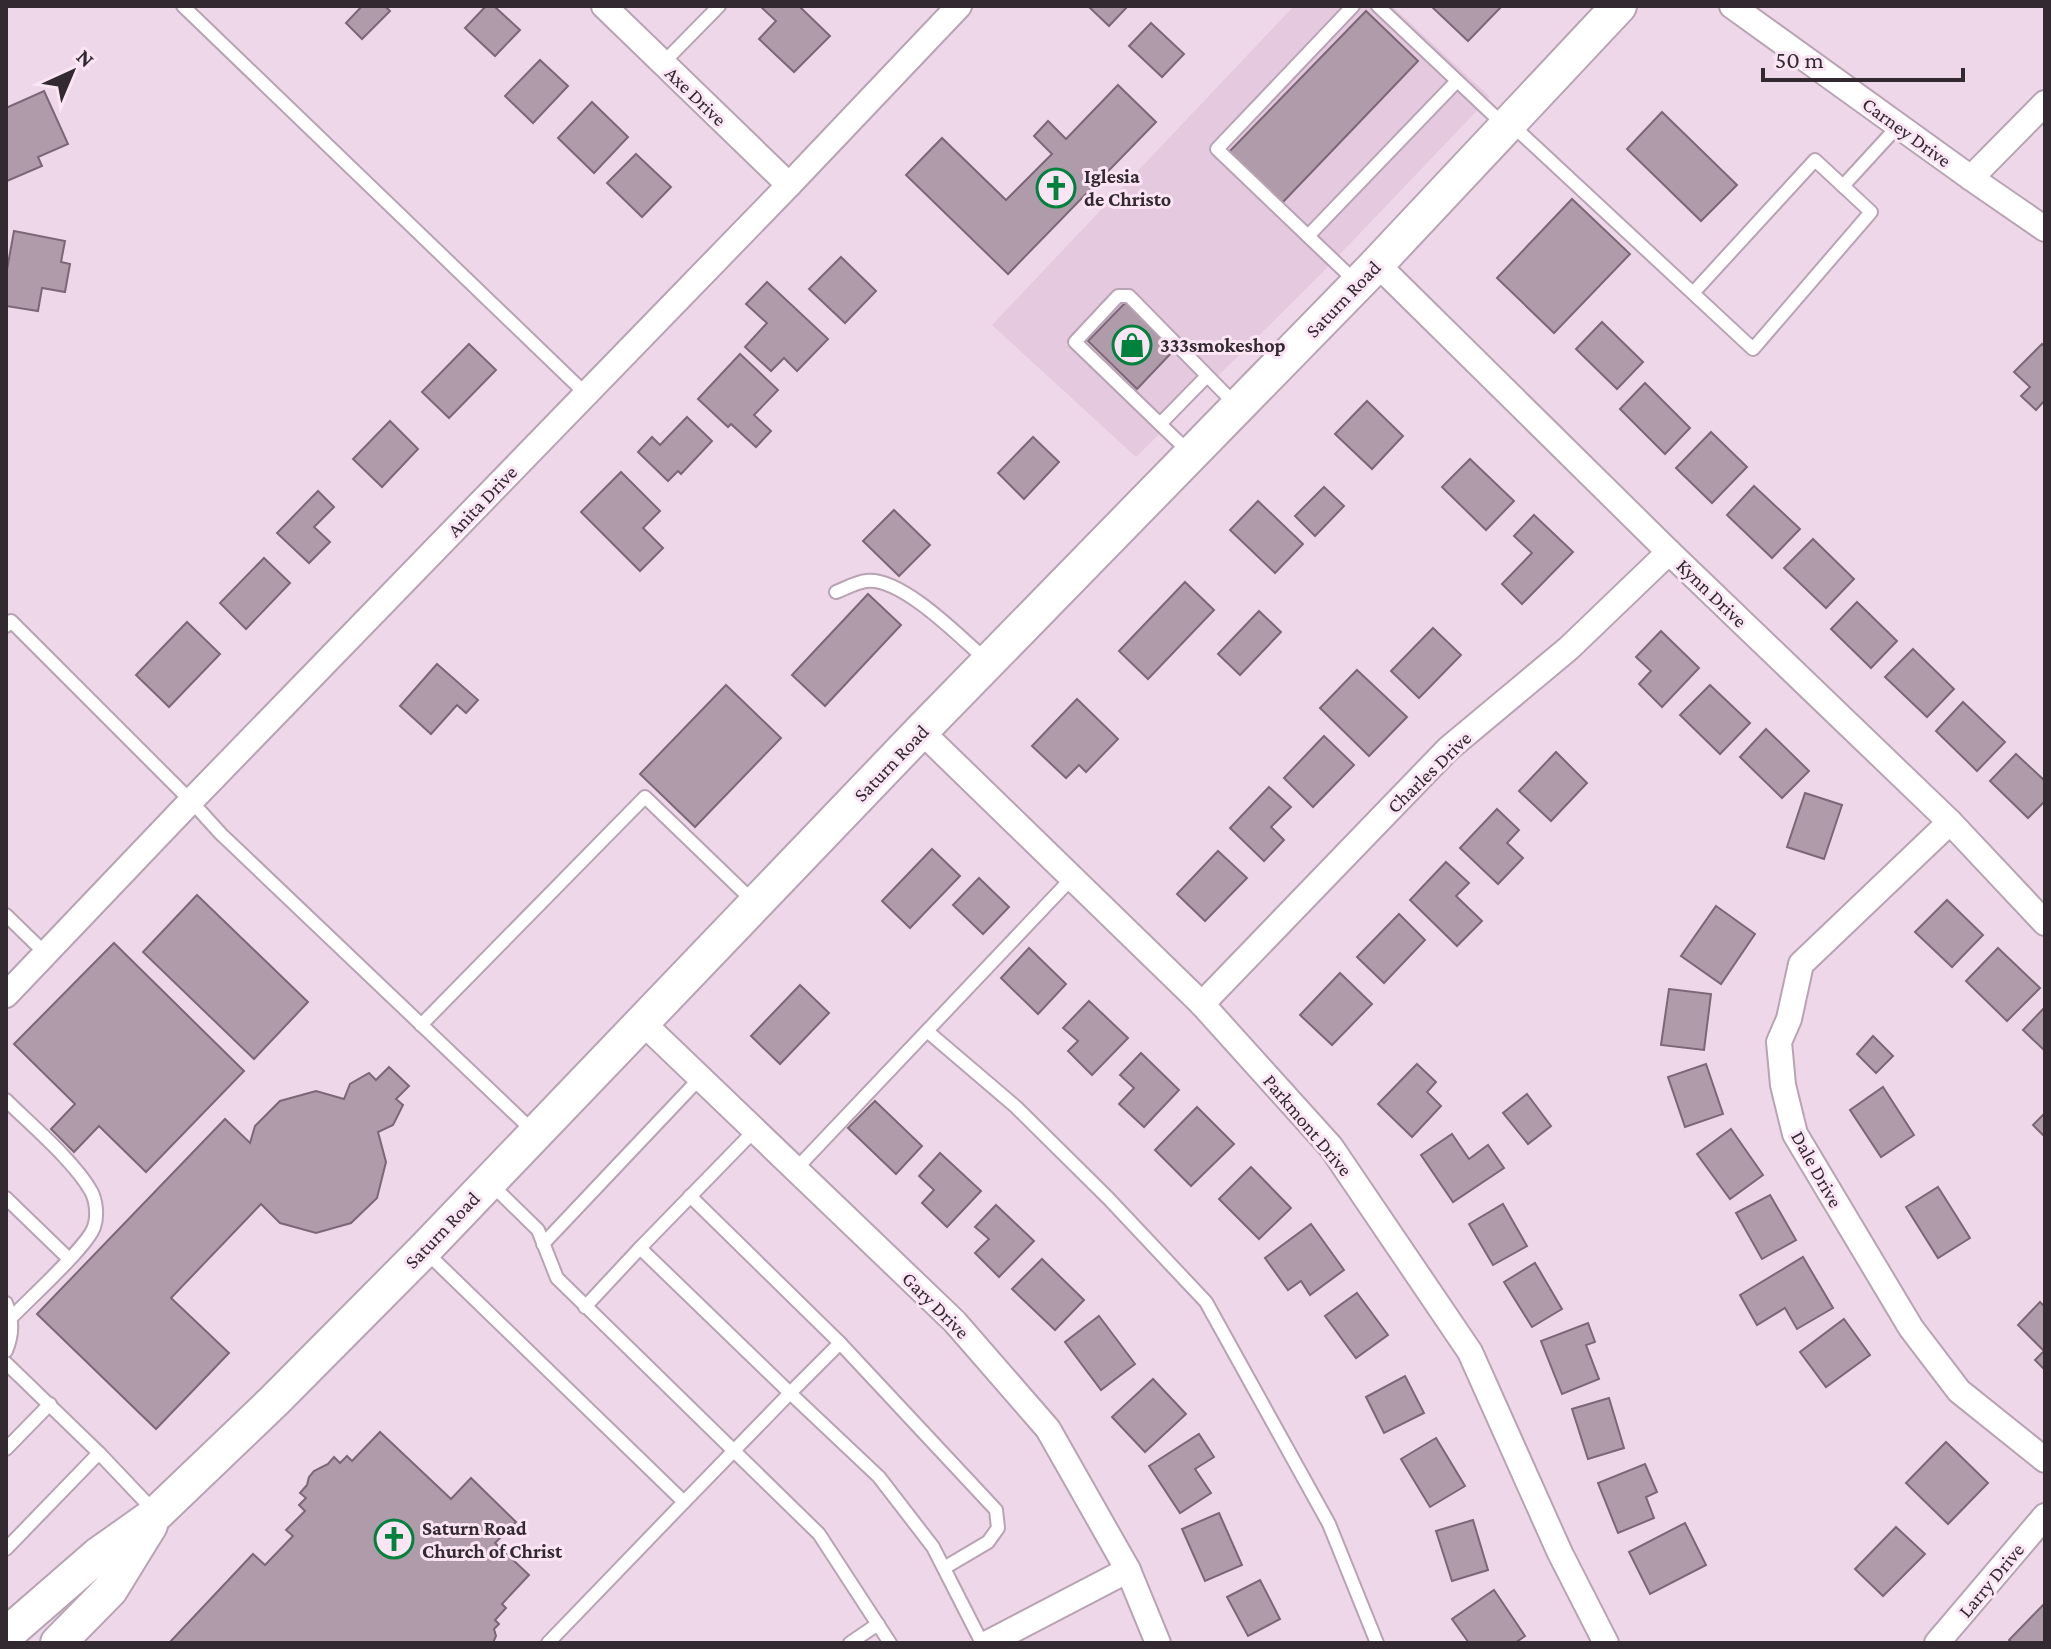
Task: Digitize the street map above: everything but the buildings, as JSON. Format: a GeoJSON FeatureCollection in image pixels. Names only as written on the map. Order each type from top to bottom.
{"type":"FeatureCollection","features":[{"type":"Feature","properties":{"kind":"street","name":"Axe Drive"},"geometry":{"type":"LineString","coordinates":[[604,6],[789,185]]}},
{"type":"Feature","properties":{"kind":"street","name":"Anita Drive"},"geometry":{"type":"LineString","coordinates":[[6,995],[959,6]]}},
{"type":"Feature","properties":{"kind":"street","name":"Saturn Road"},"geometry":{"type":"LineString","coordinates":[[6,1635],[98,1555],[156,1514],[424,1250],[921,731],[1367,274],[1619,6]]}},
{"type":"Feature","properties":{"kind":"street","name":"Carney Drive"},"geometry":{"type":"LineString","coordinates":[[1732,6],[2045,229]]}},
{"type":"Feature","properties":{"kind":"street"},"geometry":{"type":"LineString","coordinates":[[1971,178],[2045,103]]}},
{"type":"Feature","properties":{"kind":"street","name":"Kynn Drive"},"geometry":{"type":"LineString","coordinates":[[1367,274],[1669,552],[1950,822],[2045,923]]}},
{"type":"Feature","properties":{"kind":"street","name":"Charles Drive"},"geometry":{"type":"LineString","coordinates":[[1202,1004],[1448,749],[1569,648],[1669,552]]}},
{"type":"Feature","properties":{"kind":"street","name":"Parkmont Drive"},"geometry":{"type":"LineString","coordinates":[[921,731],[1202,1004],[1331,1147],[1470,1352],[1560,1553],[1606,1643]]}},
{"type":"Feature","properties":{"kind":"street","name":"Dale Drive"},"geometry":{"type":"LineString","coordinates":[[1950,822],[1801,964],[1789,1019],[1779,1042],[1783,1085],[1795,1134],[1911,1328],[1959,1391],[2045,1460]]}},
{"type":"Feature","properties":{"kind":"street","name":"Gary Drive"},"geometry":{"type":"LineString","coordinates":[[642,1022],[955,1322],[1048,1429],[1128,1570],[1158,1643]]}},
{"type":"Feature","properties":{"kind":"street","name":"Saturn Road"},"geometry":{"type":"LineString","coordinates":[[65,1641],[110,1590],[156,1514]]}},
{"type":"Feature","properties":{"kind":"street","name":"Larry Drive"},"geometry":{"type":"LineString","coordinates":[[1937,1643],[2045,1516]]}},
{"type":"Feature","properties":{"kind":"street"},"geometry":{"type":"LineString","coordinates":[[985,1643],[1128,1570]]}},
{"type":"Feature","properties":{"kind":"lane"},"geometry":{"type":"LineString","coordinates":[[183,6],[586,394]]}},
{"type":"Feature","properties":{"kind":"lane"},"geometry":{"type":"LineString","coordinates":[[663,63],[719,6]]}},
{"type":"Feature","properties":{"kind":"lane"},"geometry":{"type":"LineString","coordinates":[[1353,6],[1217,149],[1308,236],[1367,274]]}},
{"type":"Feature","properties":{"kind":"lane"},"geometry":{"type":"LineString","coordinates":[[1378,6],[1753,349],[1871,212],[1815,160],[1693,293]]}},
{"type":"Feature","properties":{"kind":"lane"},"geometry":{"type":"LineString","coordinates":[[1308,236],[1457,81]]}},
{"type":"Feature","properties":{"kind":"lane"},"geometry":{"type":"LineString","coordinates":[[1843,186],[1898,126]]}},
{"type":"Feature","properties":{"kind":"lane"},"geometry":{"type":"LineString","coordinates":[[1191,454],[1075,342],[1118,296],[1129,296],[1238,407]]}},
{"type":"Feature","properties":{"kind":"lane"},"geometry":{"type":"LineString","coordinates":[[1160,424],[1207,376]]}},
{"type":"Feature","properties":{"kind":"lane"},"geometry":{"type":"LineString","coordinates":[[836,592],[868,580],[893,586],[917,601],[988,662]]}},
{"type":"Feature","properties":{"kind":"lane"},"geometry":{"type":"LineString","coordinates":[[6,626],[11,621],[221,834],[535,1134]]}},
{"type":"Feature","properties":{"kind":"lane"},"geometry":{"type":"LineString","coordinates":[[421,1025],[645,797],[757,904]]}},
{"type":"Feature","properties":{"kind":"lane"},"geometry":{"type":"LineString","coordinates":[[796,1169],[1072,878]]}},
{"type":"Feature","properties":{"kind":"lane"},"geometry":{"type":"LineString","coordinates":[[6,915],[46,954]]}},
{"type":"Feature","properties":{"kind":"lane"},"geometry":{"type":"LineString","coordinates":[[927,1031],[1016,1107],[1206,1302],[1329,1524],[1377,1643]]}},
{"type":"Feature","properties":{"kind":"lane"},"geometry":{"type":"LineString","coordinates":[[543,1244],[700,1078]]}},
{"type":"Feature","properties":{"kind":"lane"},"geometry":{"type":"LineString","coordinates":[[6,1100],[82,1178],[93,1194],[96,1214],[94,1229],[11,1318]]}},
{"type":"Feature","properties":{"kind":"lane"},"geometry":{"type":"LineString","coordinates":[[585,1307],[755,1130]]}},
{"type":"Feature","properties":{"kind":"lane"},"geometry":{"type":"LineString","coordinates":[[489,1182],[538,1230],[557,1278],[819,1534],[890,1643]]}},
{"type":"Feature","properties":{"kind":"lane"},"geometry":{"type":"LineString","coordinates":[[690,1196],[840,1343],[996,1510],[998,1528],[988,1542],[944,1568]]}},
{"type":"Feature","properties":{"kind":"lane"},"geometry":{"type":"LineString","coordinates":[[6,1198],[69,1259]]}},
{"type":"Feature","properties":{"kind":"lane"},"geometry":{"type":"LineString","coordinates":[[640,1248],[879,1477],[933,1547],[985,1643]]}},
{"type":"Feature","properties":{"kind":"lane"},"geometry":{"type":"LineString","coordinates":[[424,1250],[684,1502]]}},
{"type":"Feature","properties":{"kind":"lane"},"geometry":{"type":"LineString","coordinates":[[6,1303],[12,1336],[6,1351]]}},
{"type":"Feature","properties":{"kind":"lane"},"geometry":{"type":"LineString","coordinates":[[548,1643],[840,1343]]}},
{"type":"Feature","properties":{"kind":"lane"},"geometry":{"type":"LineString","coordinates":[[6,1363],[99,1453],[156,1514]]}},
{"type":"Feature","properties":{"kind":"lane"},"geometry":{"type":"LineString","coordinates":[[6,1449],[50,1404]]}},
{"type":"Feature","properties":{"kind":"lane"},"geometry":{"type":"LineString","coordinates":[[6,1549],[99,1453]]}},
{"type":"Feature","properties":{"kind":"lane"},"geometry":{"type":"LineString","coordinates":[[850,1643],[878,1624]]}},
{"type":"Feature","properties":{"kind":"shaded area"},"geometry":{"type":"Polygon","coordinates":[[[1294,6],[1392,6],[1490,97],[1322,273],[1136,457],[992,325],[1294,6]]]}},
{"type":"Feature","properties":{"kind":"place","name":"Iglesia de Christo"},"geometry":{"type":"Point","coordinates":[1056,188]}},
{"type":"Feature","properties":{"kind":"place","name":"333smokeshop"},"geometry":{"type":"Point","coordinates":[1132,345]}},
{"type":"Feature","properties":{"kind":"place","name":"Saturn Road Church of Christ"},"geometry":{"type":"Point","coordinates":[394,1539]}}]}
